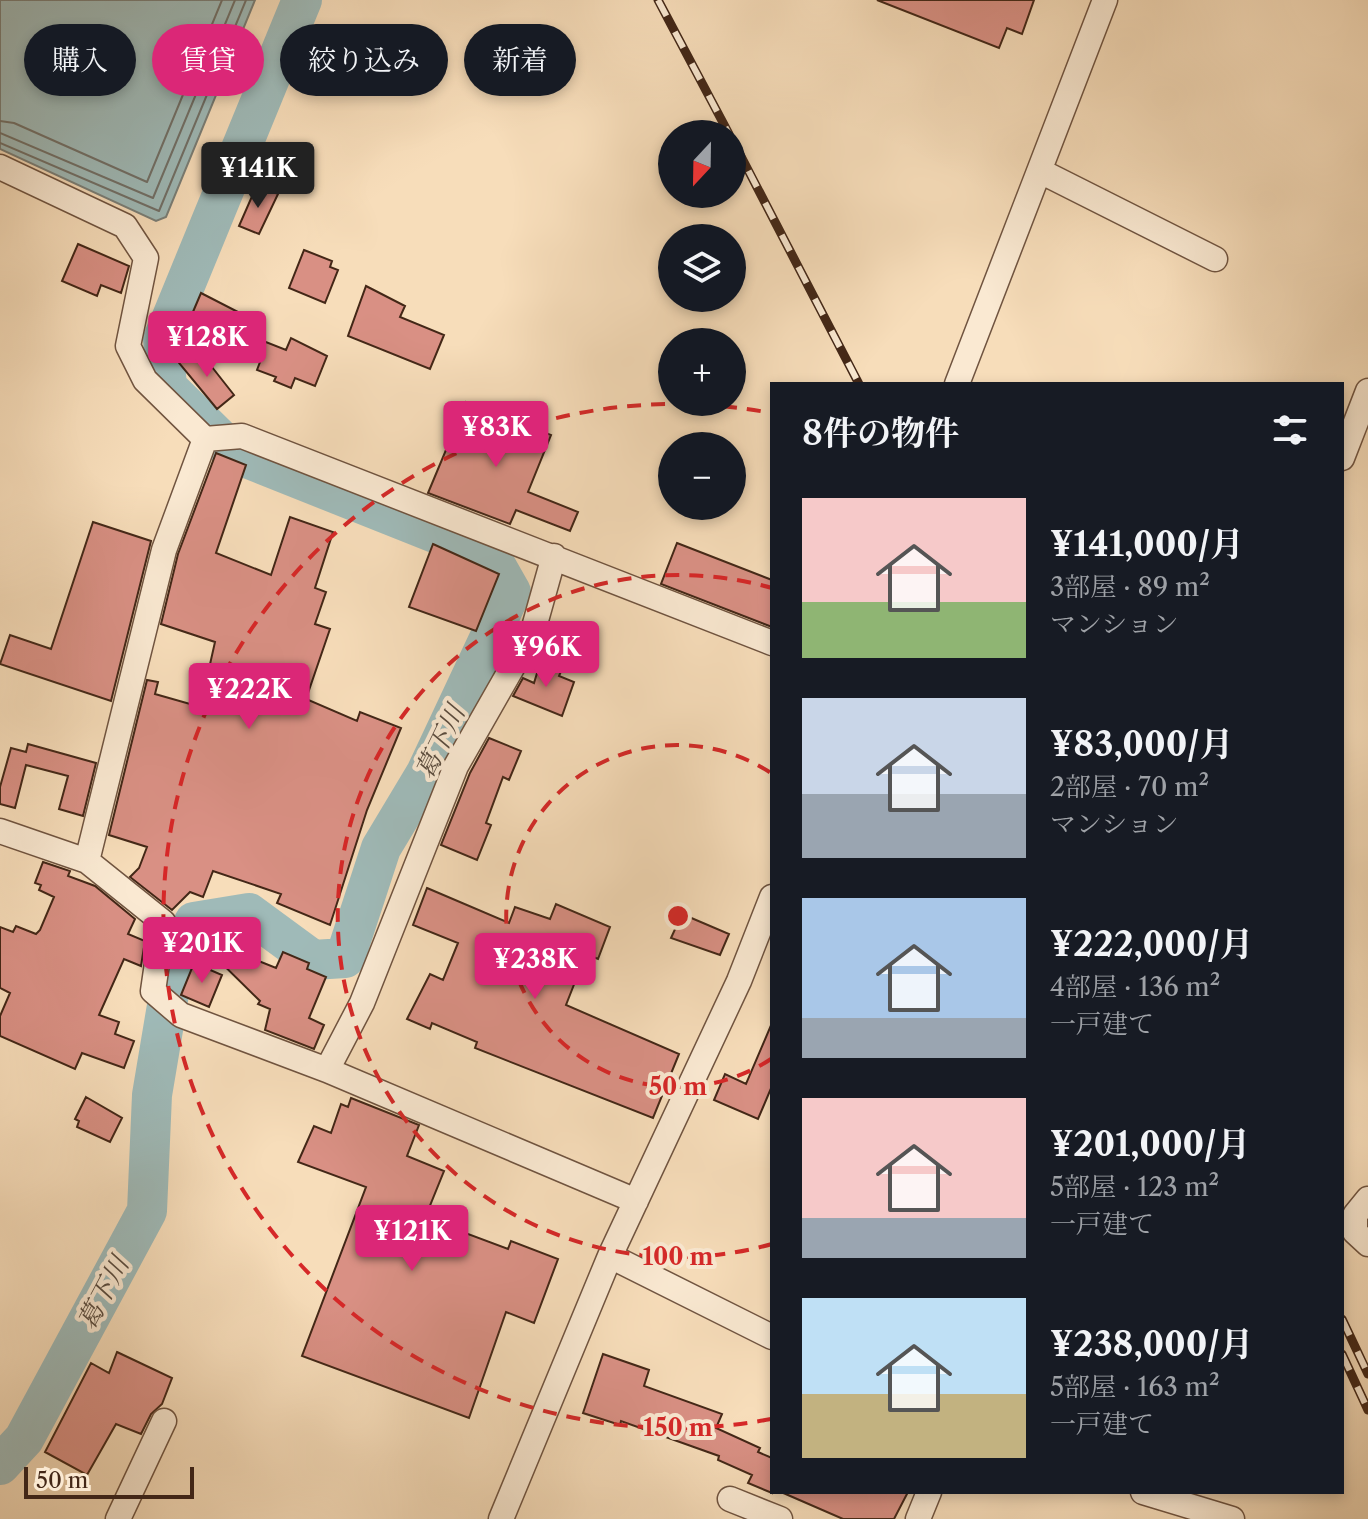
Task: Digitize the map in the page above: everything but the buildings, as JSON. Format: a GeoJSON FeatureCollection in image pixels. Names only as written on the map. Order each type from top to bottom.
{"type":"FeatureCollection","features":[{"type":"Feature","properties":{"kind":"street"},"geometry":{"type":"LineString","coordinates":[[958,382],[1105,0]]}},
{"type":"Feature","properties":{"kind":"street"},"geometry":{"type":"LineString","coordinates":[[0,167],[125,226],[146,258],[128,346],[145,380],[205,439],[242,436],[770,642]]}},
{"type":"Feature","properties":{"kind":"street"},"geometry":{"type":"LineString","coordinates":[[1040,171],[1215,259]]}},
{"type":"Feature","properties":{"kind":"street"},"geometry":{"type":"LineString","coordinates":[[1344,453],[1366,403]]}},
{"type":"Feature","properties":{"kind":"street"},"geometry":{"type":"LineString","coordinates":[[87,861],[164,550],[205,439]]}},
{"type":"Feature","properties":{"kind":"street"},"geometry":{"type":"LineString","coordinates":[[327,1070],[362,1003],[456,766],[533,631],[554,556]]}},
{"type":"Feature","properties":{"kind":"street"},"geometry":{"type":"LineString","coordinates":[[0,831],[87,861],[163,922],[153,991],[181,1015],[327,1070],[636,1201]]}},
{"type":"Feature","properties":{"kind":"street"},"geometry":{"type":"LineString","coordinates":[[501,1519],[610,1256],[739,981],[770,902]]}},
{"type":"Feature","properties":{"kind":"street"},"geometry":{"type":"LineString","coordinates":[[1368,1199],[1355,1215],[1355,1232],[1368,1244]]}},
{"type":"Feature","properties":{"kind":"street"},"geometry":{"type":"LineString","coordinates":[[610,1256],[770,1336]]}},
{"type":"Feature","properties":{"kind":"street"},"geometry":{"type":"LineString","coordinates":[[118,1519],[164,1421]]}},
{"type":"Feature","properties":{"kind":"street"},"geometry":{"type":"LineString","coordinates":[[918,1519],[928,1494]]}},
{"type":"Feature","properties":{"kind":"street"},"geometry":{"type":"LineString","coordinates":[[1156,1494],[1232,1519]]}},
{"type":"Feature","properties":{"kind":"street"},"geometry":{"type":"LineString","coordinates":[[730,1499],[780,1519]]}},
{"type":"Feature","properties":{"kind":"water"},"geometry":{"type":"Polygon","coordinates":[[[0,0],[255,0],[245,24],[152,24],[152,96],[216,96],[166,217],[156,221],[0,149],[0,0]]]}},
{"type":"Feature","properties":{"kind":"waterway","name":"葛下川"},"geometry":{"type":"LineString","coordinates":[[0,1465],[24,1439],[147,1211],[152,1095],[174,964],[194,922],[249,913],[313,960],[345,958],[381,848],[426,773],[511,592],[490,555],[234,453],[167,387],[163,339],[302,0]]}},
{"type":"Feature","properties":{"kind":"railway"},"geometry":{"type":"LineString","coordinates":[[658,0],[722,120]]}},
{"type":"Feature","properties":{"kind":"railway"},"geometry":{"type":"LineString","coordinates":[[746,166],[858,382]]}},
{"type":"Feature","properties":{"kind":"railway"},"geometry":{"type":"LineString","coordinates":[[1344,1323],[1368,1374]]}},
{"type":"Feature","properties":{"kind":"railway"},"geometry":{"type":"LineString","coordinates":[[1344,1358],[1368,1410]]}}]}
